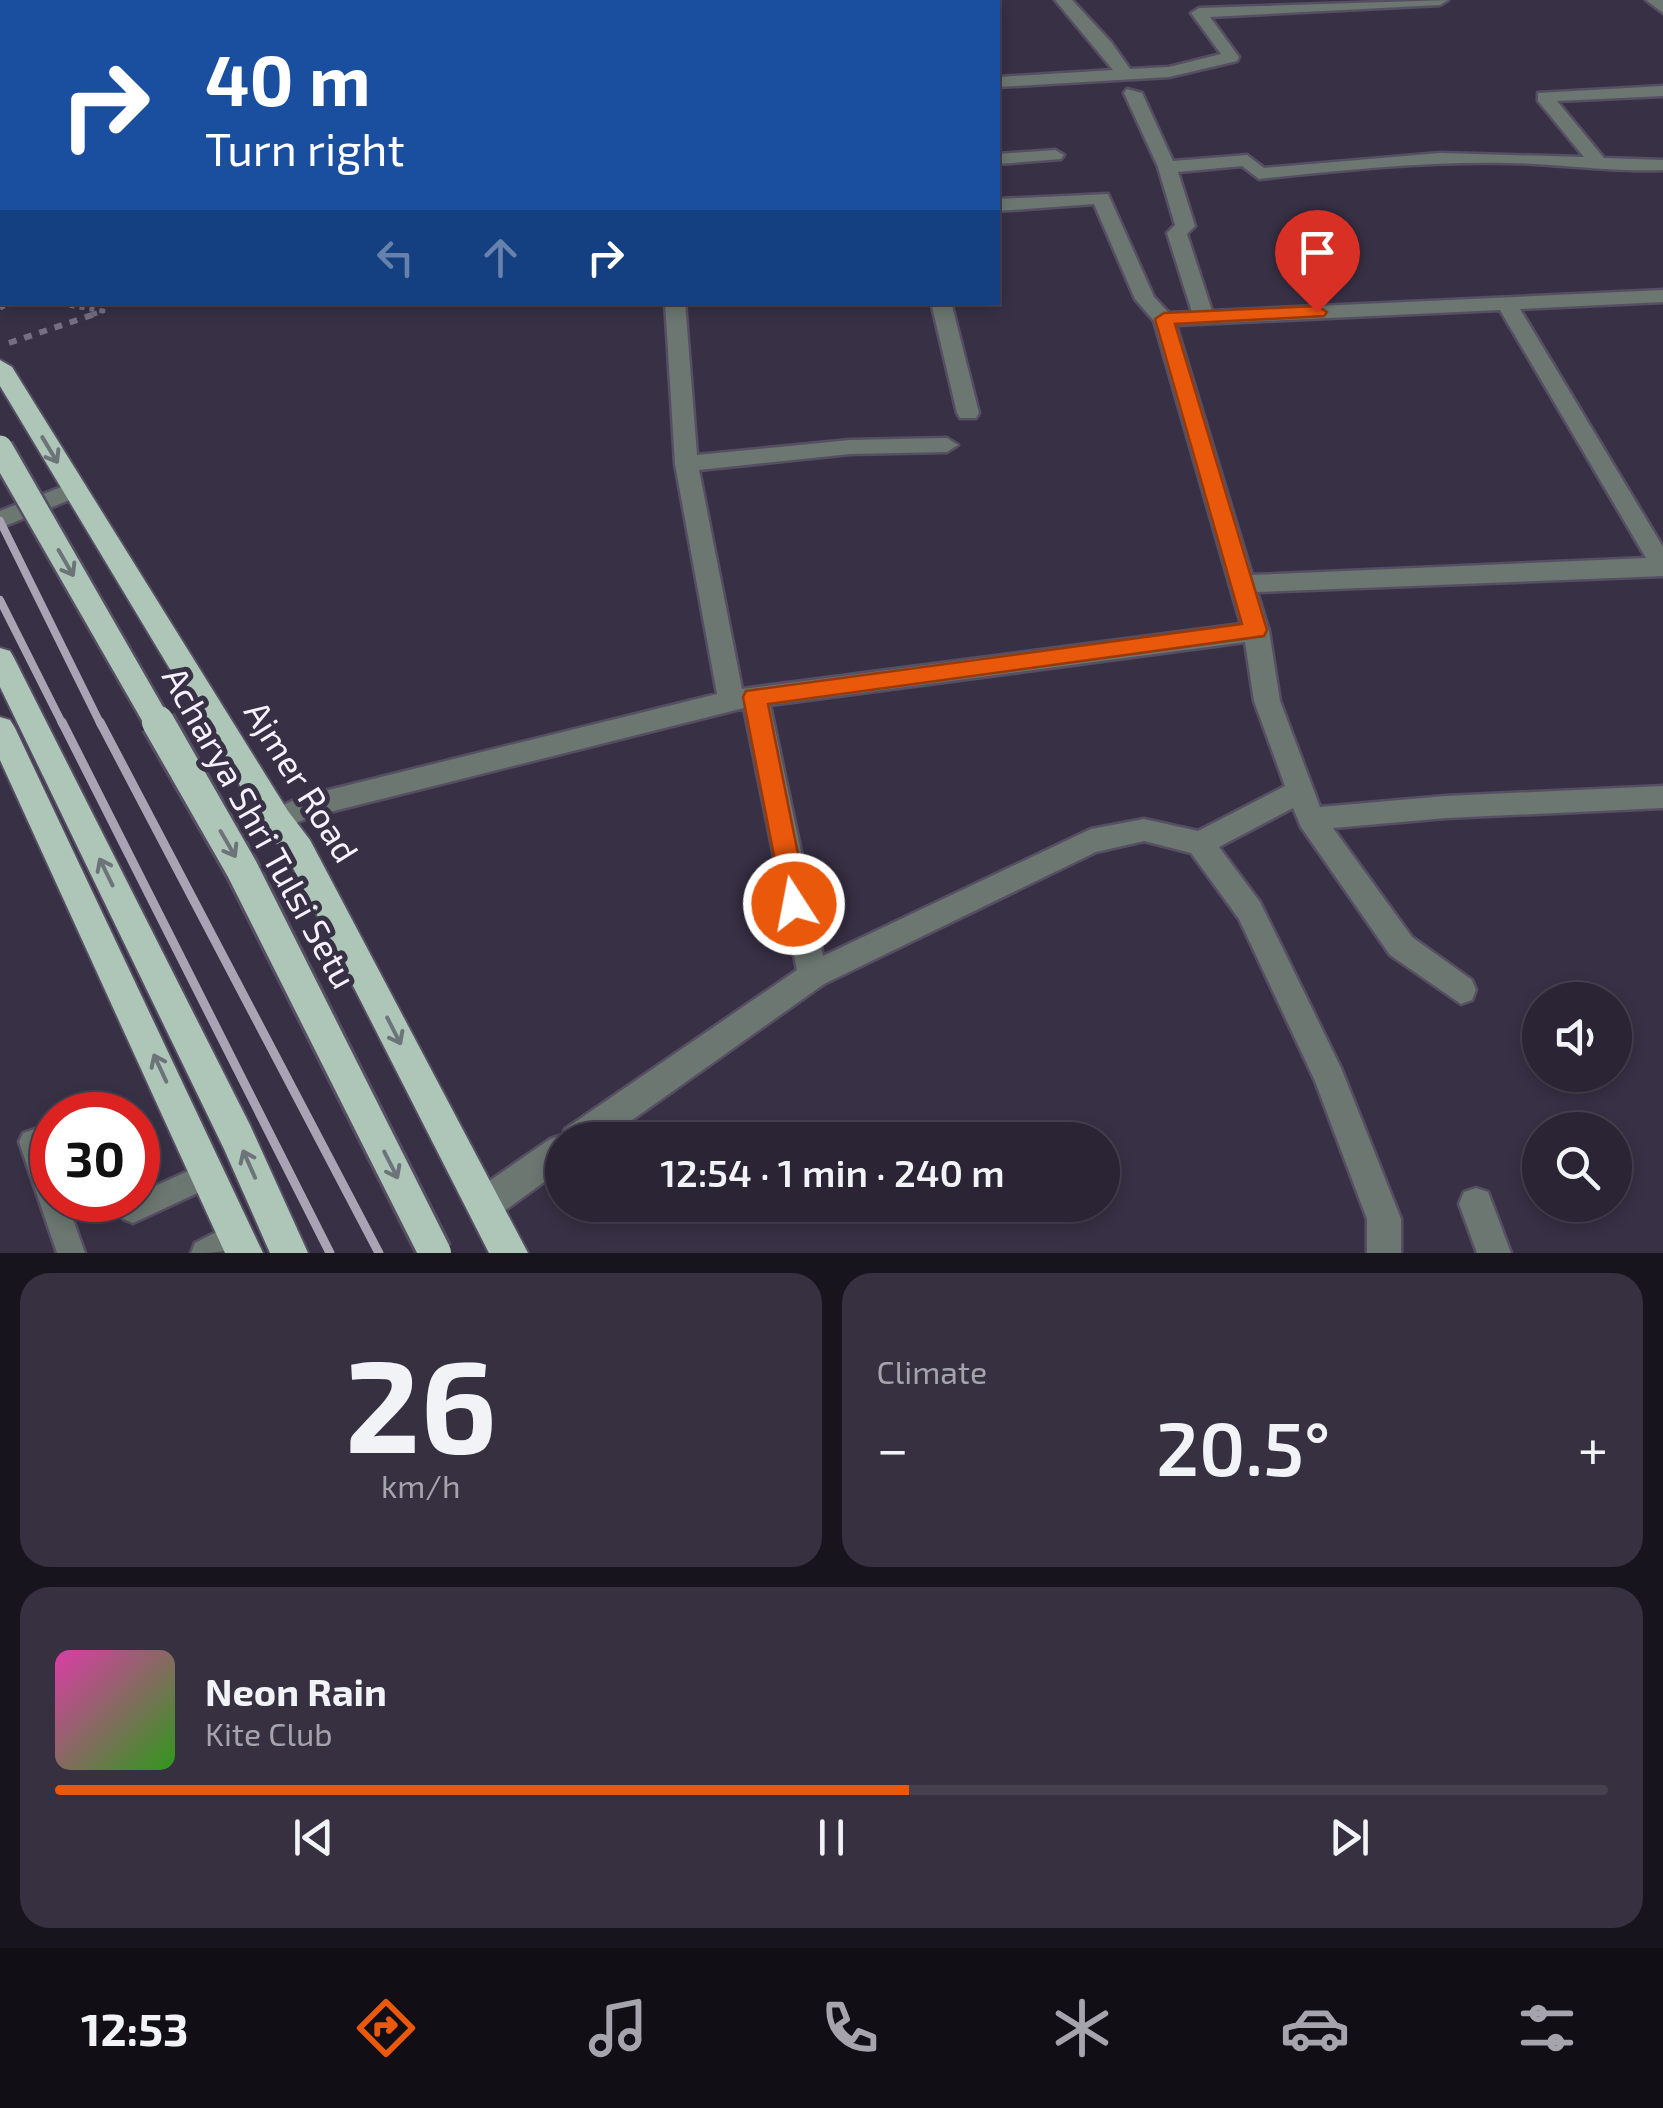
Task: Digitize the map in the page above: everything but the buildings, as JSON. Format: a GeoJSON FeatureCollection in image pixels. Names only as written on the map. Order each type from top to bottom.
{"type":"FeatureCollection","features":[{"type":"Feature","properties":{"kind":"highway","name":"Ajmer Road"},"geometry":{"type":"LineString","coordinates":[[0,367],[277,820],[300,849],[509,1253]]}},
{"type":"Feature","properties":{"kind":"highway","name":"Acharya Shri Tulsi Setu"},"geometry":{"type":"LineString","coordinates":[[0,448],[242,869],[435,1253]]}},
{"type":"Feature","properties":{"kind":"highway"},"geometry":{"type":"LineString","coordinates":[[0,658],[237,1137],[290,1253]]}},
{"type":"Feature","properties":{"kind":"highway"},"geometry":{"type":"LineString","coordinates":[[0,728],[240,1244]]}},
{"type":"Feature","properties":{"kind":"street"},"geometry":{"type":"LineString","coordinates":[[1063,0],[1105,45],[1124,75]]}},
{"type":"Feature","properties":{"kind":"street"},"geometry":{"type":"LineString","coordinates":[[1000,82],[1185,70],[1231,57],[1199,13],[1440,0]]}},
{"type":"Feature","properties":{"kind":"street"},"geometry":{"type":"LineString","coordinates":[[1654,0],[1663,8]]}},
{"type":"Feature","properties":{"kind":"street"},"geometry":{"type":"LineString","coordinates":[[1601,166],[1544,97],[1663,91]]}},
{"type":"Feature","properties":{"kind":"street"},"geometry":{"type":"LineString","coordinates":[[1133,93],[1150,137],[1167,166],[1185,226],[1177,234],[1204,317]]}},
{"type":"Feature","properties":{"kind":"street"},"geometry":{"type":"LineString","coordinates":[[1000,159],[1055,155]]}},
{"type":"Feature","properties":{"kind":"street"},"geometry":{"type":"LineString","coordinates":[[1167,166],[1247,160],[1258,174],[1374,161],[1548,159],[1601,166],[1663,165]]}},
{"type":"Feature","properties":{"kind":"street"},"geometry":{"type":"LineString","coordinates":[[1000,205],[1101,198],[1146,299],[1164,319],[1256,630],[1267,701],[1311,819],[1400,946],[1461,990]]}},
{"type":"Feature","properties":{"kind":"street"},"geometry":{"type":"LineString","coordinates":[[1164,319],[1663,296]]}},
{"type":"Feature","properties":{"kind":"street"},"geometry":{"type":"LineString","coordinates":[[1242,584],[1663,566],[1506,303]]}},
{"type":"Feature","properties":{"kind":"street"},"geometry":{"type":"LineString","coordinates":[[674,305],[686,464],[812,976]]}},
{"type":"Feature","properties":{"kind":"street"},"geometry":{"type":"LineString","coordinates":[[941,305],[968,413]]}},
{"type":"Feature","properties":{"kind":"street"},"geometry":{"type":"LineString","coordinates":[[686,464],[850,447],[946,445]]}},
{"type":"Feature","properties":{"kind":"street"},"geometry":{"type":"LineString","coordinates":[[0,520],[74,490]]}},
{"type":"Feature","properties":{"kind":"street"},"geometry":{"type":"LineString","coordinates":[[277,820],[304,806],[743,698],[1256,630]]}},
{"type":"Feature","properties":{"kind":"street"},"geometry":{"type":"LineString","coordinates":[[603,1122],[812,976],[1091,840],[1144,830],[1200,843],[1300,791]]}},
{"type":"Feature","properties":{"kind":"street"},"geometry":{"type":"LineString","coordinates":[[1311,819],[1446,807],[1663,797]]}},
{"type":"Feature","properties":{"kind":"street"},"geometry":{"type":"LineString","coordinates":[[1200,843],[1250,911],[1330,1078],[1384,1219],[1384,1253]]}},
{"type":"Feature","properties":{"kind":"street"},"geometry":{"type":"LineString","coordinates":[[484,1205],[545,1162]]}},
{"type":"Feature","properties":{"kind":"street"},"geometry":{"type":"LineString","coordinates":[[1476,1204],[1494,1253]]}},
{"type":"Feature","properties":{"kind":"lane"},"geometry":{"type":"LineString","coordinates":[[160,1197],[210,1174]]}},
{"type":"Feature","properties":{"kind":"lane"},"geometry":{"type":"LineString","coordinates":[[60,1222],[71,1253]]}},
{"type":"Feature","properties":{"kind":"lane"},"geometry":{"type":"LineString","coordinates":[[204,1253],[240,1244]]}},
{"type":"Feature","properties":{"kind":"path"},"geometry":{"type":"LineString","coordinates":[[24,338],[103,310],[70,305]]}},
{"type":"Feature","properties":{"kind":"railway"},"geometry":{"type":"LineString","coordinates":[[0,521],[101,725]]}},
{"type":"Feature","properties":{"kind":"railway"},"geometry":{"type":"LineString","coordinates":[[0,600],[63,725]]}},
{"type":"Feature","properties":{"kind":"railway"},"geometry":{"type":"LineString","coordinates":[[62,722],[330,1253]]}},
{"type":"Feature","properties":{"kind":"railway"},"geometry":{"type":"LineString","coordinates":[[100,722],[379,1253]]}},
{"type":"Feature","properties":{"kind":"route"},"geometry":{"type":"LineString","coordinates":[[794,904],[755,697],[1256,630],[1164,319],[1317,312]]}}]}
